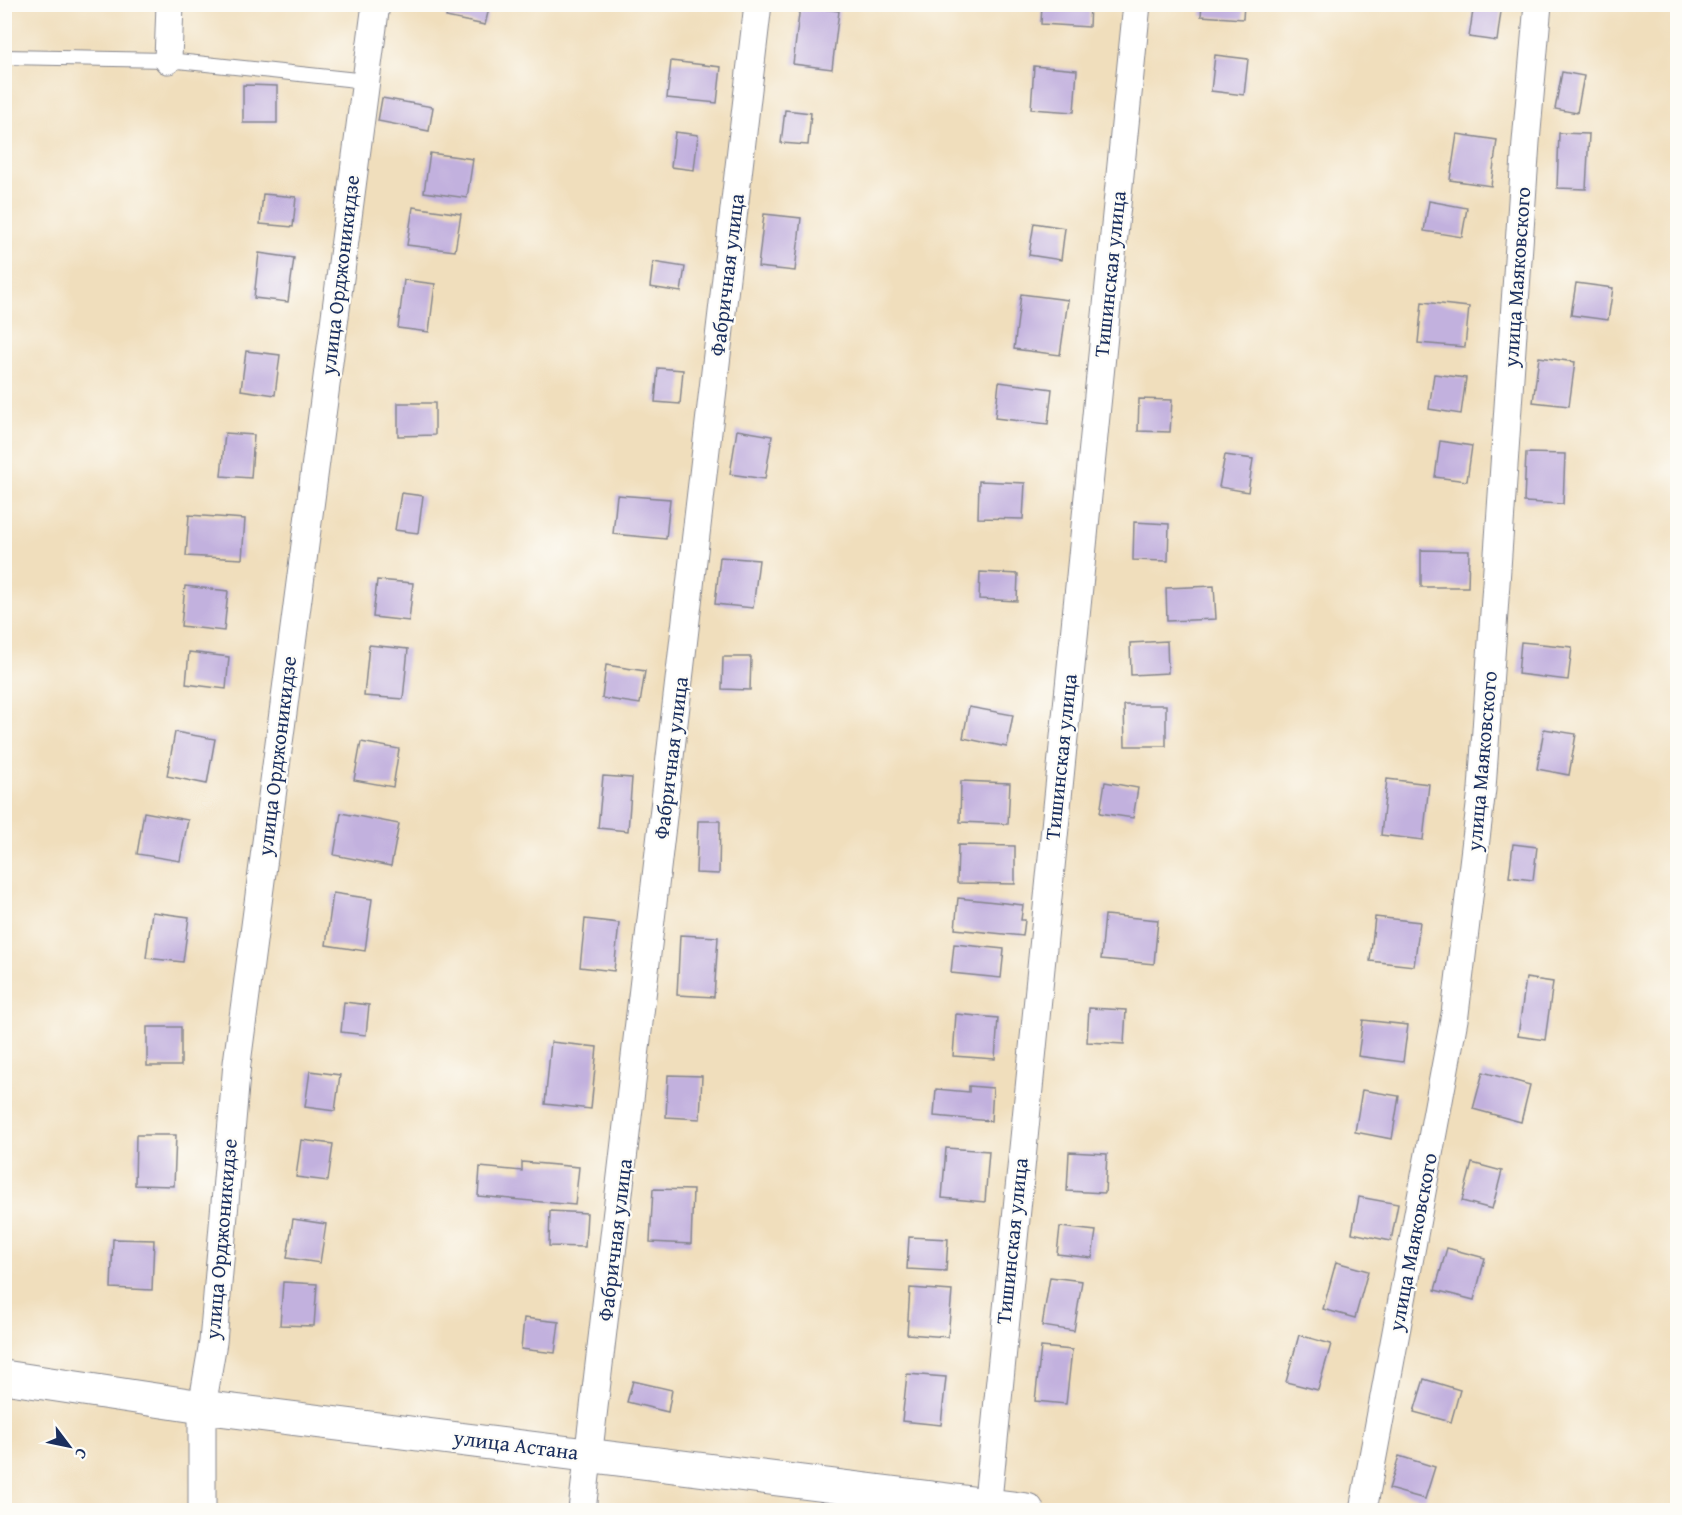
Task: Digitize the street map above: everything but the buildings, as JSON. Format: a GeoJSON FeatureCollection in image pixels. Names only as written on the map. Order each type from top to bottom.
{"type":"FeatureCollection","features":[{"type":"Feature","properties":{"kind":"street"},"geometry":{"type":"LineString","coordinates":[[168,60],[170,4]]}},
{"type":"Feature","properties":{"kind":"street","name":"улица Орджоникидзе"},"geometry":{"type":"LineString","coordinates":[[202,1510],[202,1407],[213,1342],[237,1063],[376,4]]}},
{"type":"Feature","properties":{"kind":"street","name":"Фабричная улица"},"geometry":{"type":"LineString","coordinates":[[582,1510],[759,4]]}},
{"type":"Feature","properties":{"kind":"street","name":"Тишинская улица"},"geometry":{"type":"LineString","coordinates":[[987,1508],[1137,4]]}},
{"type":"Feature","properties":{"kind":"street","name":"улица Маяковского"},"geometry":{"type":"LineString","coordinates":[[1363,1510],[1455,1014],[1482,789],[1526,142],[1538,4]]}},
{"type":"Feature","properties":{"kind":"street","name":"улица Астана"},"geometry":{"type":"LineString","coordinates":[[4,1377],[202,1407],[590,1454],[987,1508],[1027,1510]]}},
{"type":"Feature","properties":{"kind":"lane"},"geometry":{"type":"LineString","coordinates":[[4,57],[168,60],[366,81]]}}]}
